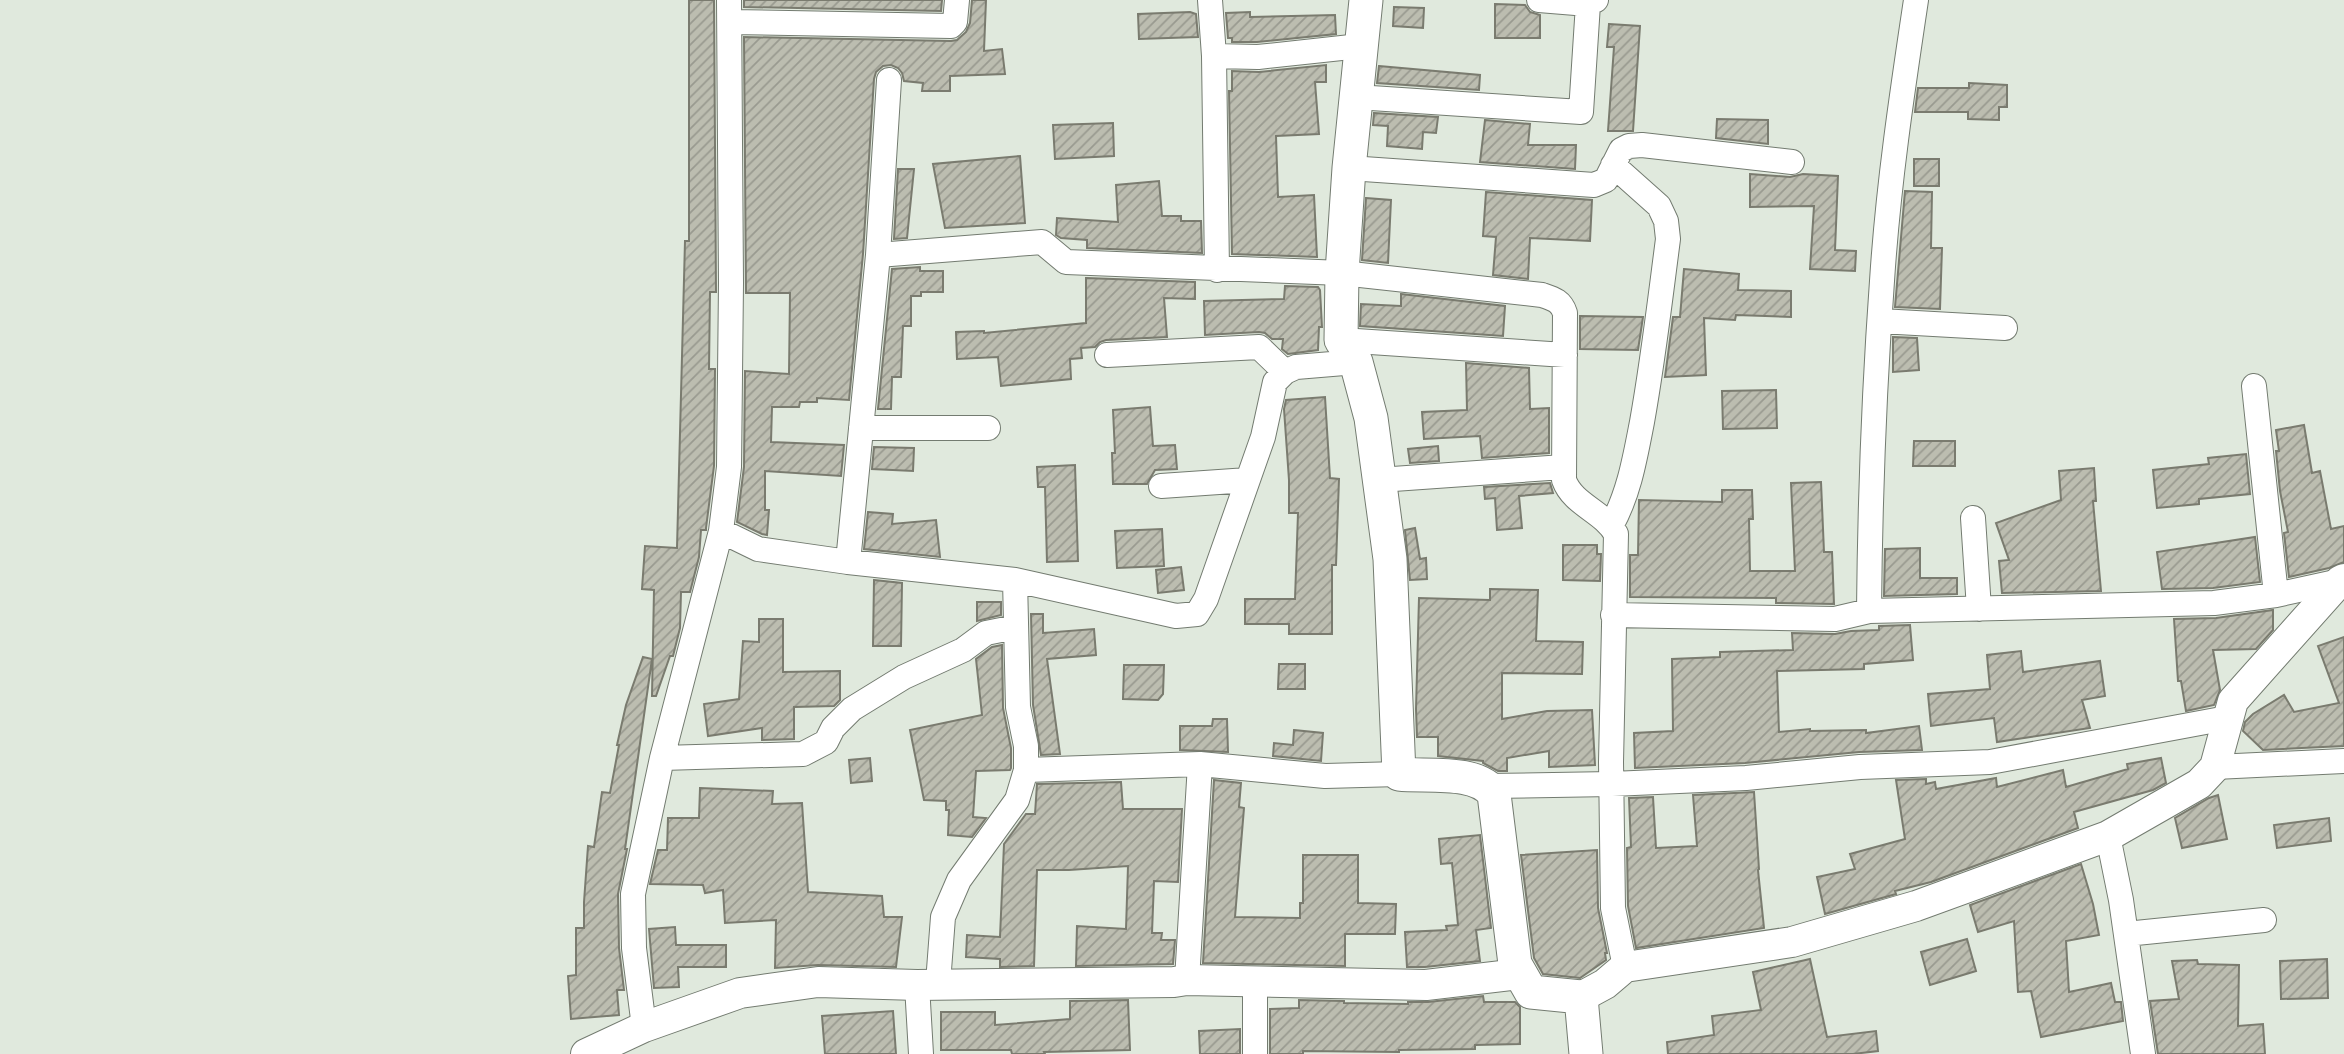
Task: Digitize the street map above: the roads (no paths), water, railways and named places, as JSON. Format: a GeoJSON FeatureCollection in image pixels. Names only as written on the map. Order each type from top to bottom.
{"type":"FeatureCollection","features":[{"type":"Feature","properties":{"kind":"main road"},"geometry":{"type":"LineString","coordinates":[[1366,0],[1349,167],[1342,273],[1349,351],[1371,418],[1390,559],[1399,774],[1467,777],[1488,786],[1494,794],[1515,964],[1531,992],[1581,997],[1586,1054]]}},
{"type":"Feature","properties":{"kind":"street"},"geometry":{"type":"LineString","coordinates":[[644,1027],[634,948],[632,894],[662,758],[721,531],[729,467],[730,11],[951,26],[955,22],[957,0]]}},
{"type":"Feature","properties":{"kind":"street"},"geometry":{"type":"LineString","coordinates":[[1210,0],[1214,56],[1217,270]]}},
{"type":"Feature","properties":{"kind":"street"},"geometry":{"type":"LineString","coordinates":[[1356,97],[1581,112],[1592,2],[1539,0]]}},
{"type":"Feature","properties":{"kind":"street"},"geometry":{"type":"LineString","coordinates":[[1869,611],[1870,488],[1882,279],[1896,142],[1916,0]]}},
{"type":"Feature","properties":{"kind":"street"},"geometry":{"type":"LineString","coordinates":[[1214,56],[1258,57],[1360,46]]}},
{"type":"Feature","properties":{"kind":"street"},"geometry":{"type":"LineString","coordinates":[[848,562],[878,255],[889,80]]}},
{"type":"Feature","properties":{"kind":"street"},"geometry":{"type":"LineString","coordinates":[[1349,167],[1594,185],[1606,180],[1621,150],[1642,145],[1792,162]]}},
{"type":"Feature","properties":{"kind":"street"},"geometry":{"type":"LineString","coordinates":[[1611,526],[1623,505],[1637,446],[1649,383],[1668,239],[1666,221],[1659,206],[1613,165]]}},
{"type":"Feature","properties":{"kind":"street"},"geometry":{"type":"LineString","coordinates":[[878,255],[1042,242],[1066,262],[1342,273],[1542,295],[1562,304],[1565,313],[1564,480],[1573,497],[1611,526],[1616,534],[1613,615],[1613,908],[1625,967]]}},
{"type":"Feature","properties":{"kind":"street"},"geometry":{"type":"LineString","coordinates":[[1880,321],[2006,328]]}},
{"type":"Feature","properties":{"kind":"street"},"geometry":{"type":"LineString","coordinates":[[1107,355],[1259,347],[1284,372]]}},
{"type":"Feature","properties":{"kind":"street"},"geometry":{"type":"LineString","coordinates":[[721,531],[758,549],[848,562],[1015,580],[1176,616],[1197,614],[1206,599],[1263,437],[1275,382],[1284,372],[1349,351],[1565,355]]}},
{"type":"Feature","properties":{"kind":"street"},"geometry":{"type":"LineString","coordinates":[[2254,386],[2276,595]]}},
{"type":"Feature","properties":{"kind":"street"},"geometry":{"type":"LineString","coordinates":[[861,428],[988,428]]}},
{"type":"Feature","properties":{"kind":"street"},"geometry":{"type":"LineString","coordinates":[[1379,480],[1563,467]]}},
{"type":"Feature","properties":{"kind":"street"},"geometry":{"type":"LineString","coordinates":[[1161,486],[1248,480]]}},
{"type":"Feature","properties":{"kind":"street"},"geometry":{"type":"LineString","coordinates":[[1973,519],[1979,609]]}},
{"type":"Feature","properties":{"kind":"street"},"geometry":{"type":"LineString","coordinates":[[921,1054],[928,984],[943,917],[958,880],[1017,800],[1026,770],[1026,746],[1018,707],[1015,580]]}},
{"type":"Feature","properties":{"kind":"street"},"geometry":{"type":"LineString","coordinates":[[1613,615],[1835,619],[1869,611],[2214,603],[2276,595],[2342,580]]}},
{"type":"Feature","properties":{"kind":"street"},"geometry":{"type":"LineString","coordinates":[[1581,997],[1605,984],[1625,967],[1792,943],[1916,906],[2108,836],[2199,784],[2215,767],[2233,701],[2342,580]]}},
{"type":"Feature","properties":{"kind":"street"},"geometry":{"type":"LineString","coordinates":[[662,758],[803,754],[826,741],[833,728],[852,709],[904,677],[963,650],[986,633],[1016,627]]}},
{"type":"Feature","properties":{"kind":"street"},"geometry":{"type":"LineString","coordinates":[[1488,786],[1746,778],[1860,767],[1990,761],[2227,718]]}},
{"type":"Feature","properties":{"kind":"street"},"geometry":{"type":"LineString","coordinates":[[2215,767],[2344,761]]}},
{"type":"Feature","properties":{"kind":"street"},"geometry":{"type":"LineString","coordinates":[[1187,980],[1200,764]]}},
{"type":"Feature","properties":{"kind":"street"},"geometry":{"type":"LineString","coordinates":[[1026,770],[1200,764],[1325,776],[1399,774]]}},
{"type":"Feature","properties":{"kind":"street"},"geometry":{"type":"LineString","coordinates":[[2108,836],[2126,934],[2143,1054]]}},
{"type":"Feature","properties":{"kind":"street"},"geometry":{"type":"LineString","coordinates":[[2126,934],[2264,920]]}},
{"type":"Feature","properties":{"kind":"street"},"geometry":{"type":"LineString","coordinates":[[586,1054],[644,1027],[740,993],[818,982],[928,984],[1187,980],[1426,985],[1519,974]]}},
{"type":"Feature","properties":{"kind":"street"},"geometry":{"type":"LineString","coordinates":[[1255,983],[1255,1054]]}}]}
